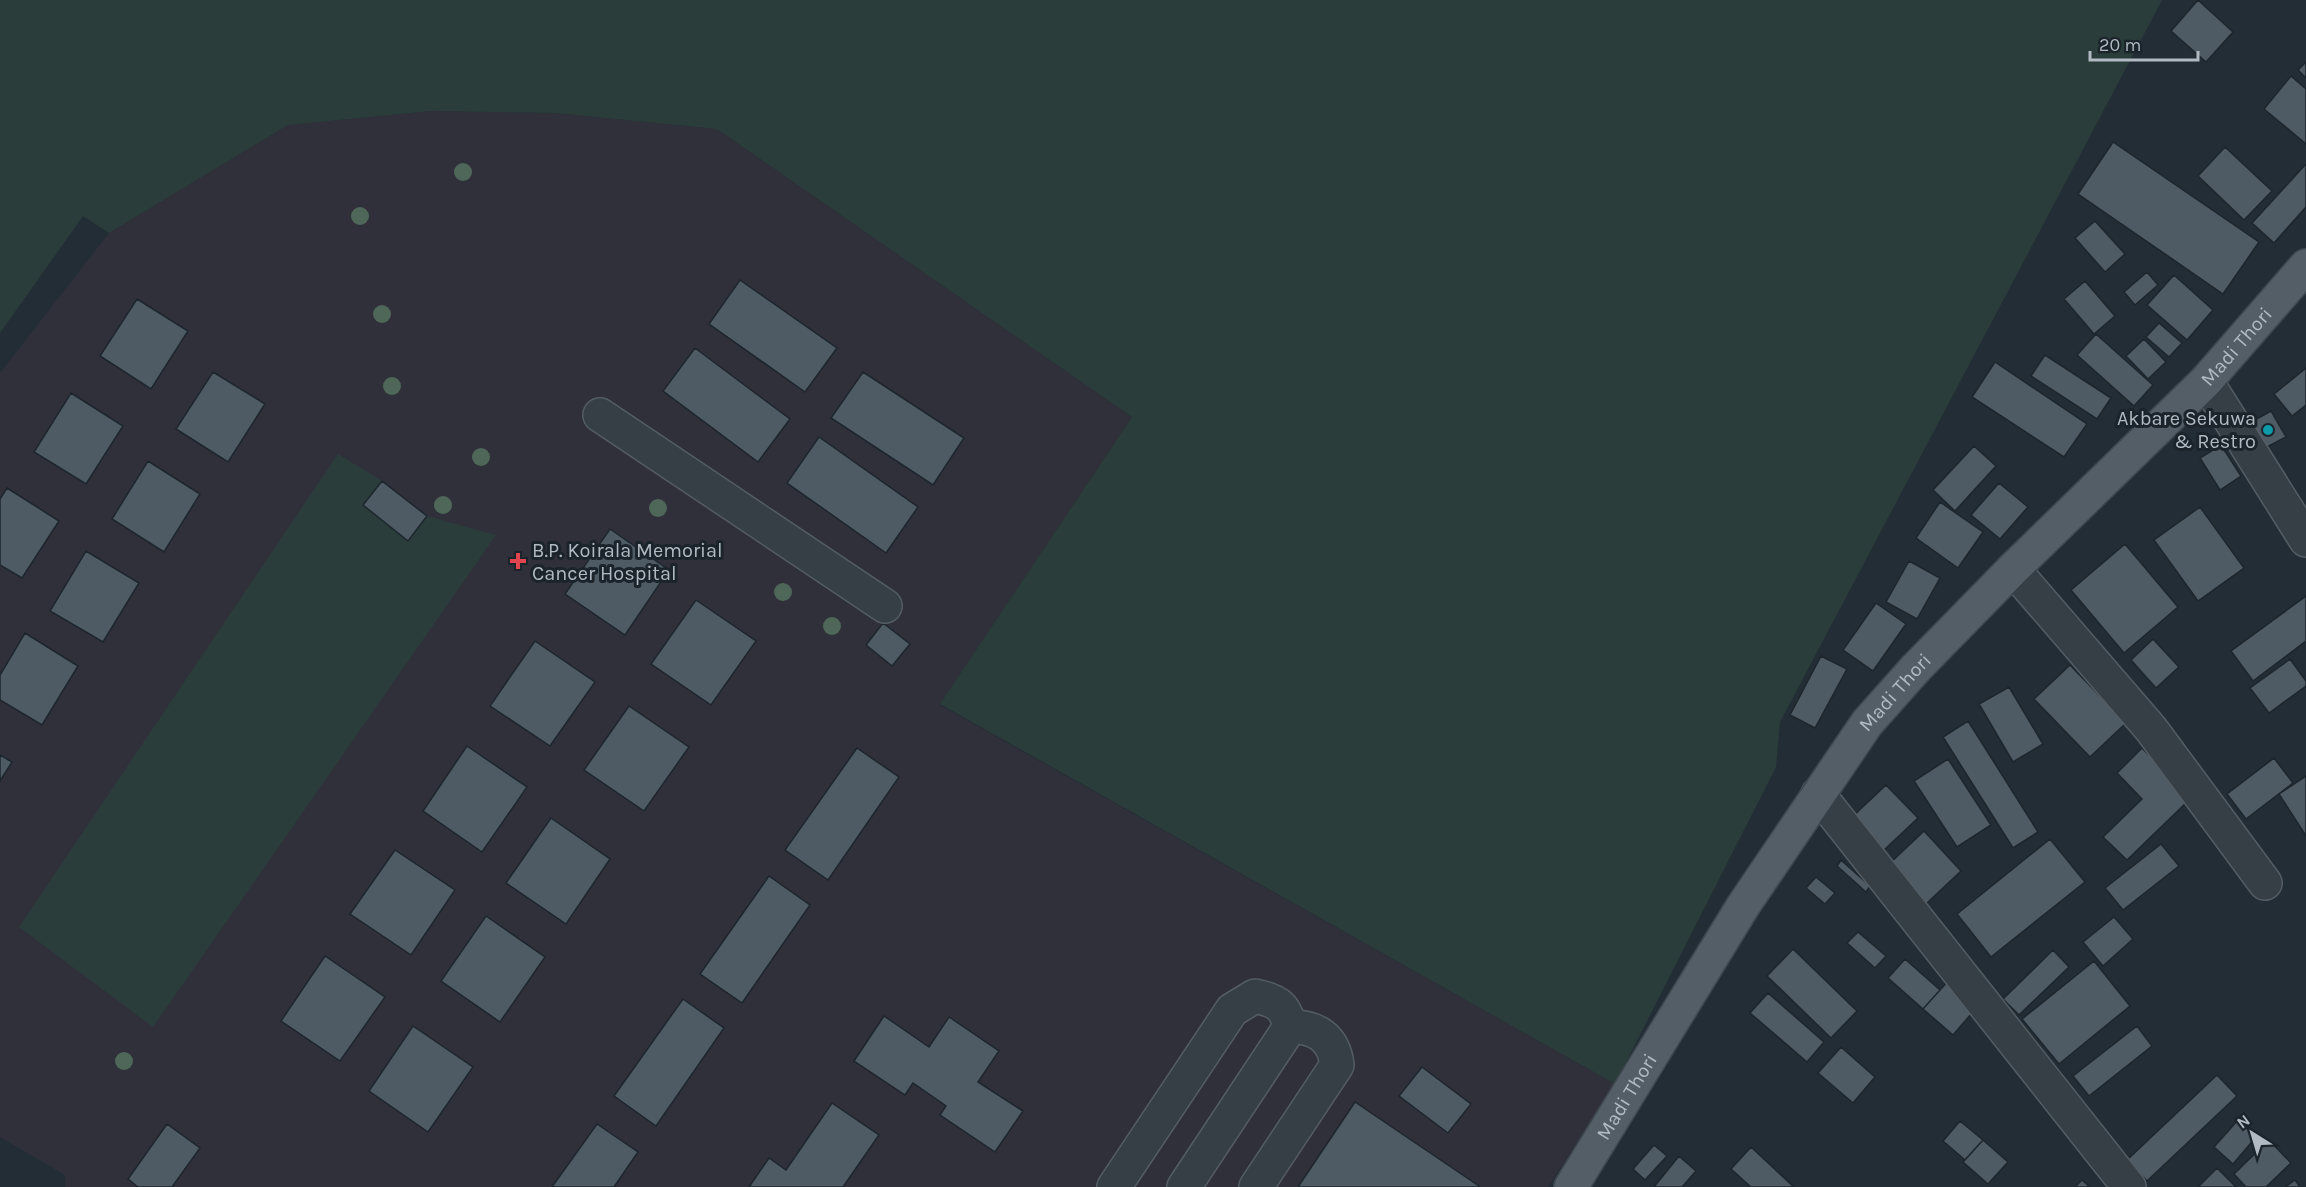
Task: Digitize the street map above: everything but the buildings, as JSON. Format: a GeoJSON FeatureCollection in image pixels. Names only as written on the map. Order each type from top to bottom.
{"type":"FeatureCollection","features":[{"type":"Feature","properties":{"kind":"main road","name":"Madi Thori"},"geometry":{"type":"LineString","coordinates":[[1571,1187],[1743,906],[1867,723],[1916,668],[2013,569],[2206,381],[2306,266]]}},
{"type":"Feature","properties":{"kind":"lane"},"geometry":{"type":"LineString","coordinates":[[2206,381],[2306,540]]}},
{"type":"Feature","properties":{"kind":"lane"},"geometry":{"type":"LineString","coordinates":[[600,415],[885,606]]}},
{"type":"Feature","properties":{"kind":"lane"},"geometry":{"type":"LineString","coordinates":[[2013,569],[2151,729],[2265,884]]}},
{"type":"Feature","properties":{"kind":"lane"},"geometry":{"type":"LineString","coordinates":[[1818,794],[2129,1187]]}},
{"type":"Feature","properties":{"kind":"lane"},"geometry":{"type":"LineString","coordinates":[[1114,1187],[1232,1010],[1255,996],[1273,1000],[1287,1011],[1290,1027],[1184,1187]]}},
{"type":"Feature","properties":{"kind":"lane"},"geometry":{"type":"LineString","coordinates":[[1256,1187],[1337,1065],[1335,1048],[1325,1036],[1312,1029],[1290,1027]]}},
{"type":"Feature","properties":{"kind":"shaded area","name":"B.P. Koirala Memorial Cancer Hospital"},"geometry":{"type":"Polygon","coordinates":[[[431,111],[555,113],[717,129],[1132,417],[940,705],[1615,1084],[1548,1187],[65,1187],[65,1175],[0,1137],[0,373],[109,233],[288,125],[431,111]]]}},
{"type":"Feature","properties":{"kind":"green space"},"geometry":{"type":"Polygon","coordinates":[[[0,0],[2162,0],[1780,722],[1776,767],[1615,1084],[940,704],[1132,417],[717,129],[555,113],[431,111],[288,125],[109,233],[83,216],[0,333],[0,0]]]}},
{"type":"Feature","properties":{"kind":"green space"},"geometry":{"type":"Polygon","coordinates":[[[338,454],[382,481],[363,505],[408,541],[427,516],[496,535],[153,1027],[19,927],[338,454]]]}},
{"type":"Feature","properties":{"kind":"place","name":"Akbare Sekuwa & Restro"},"geometry":{"type":"Point","coordinates":[2268,430]}},
{"type":"Feature","properties":{"kind":"place","name":"B.P. Koirala Memorial Cancer Hospital"},"geometry":{"type":"Point","coordinates":[518,561]}}]}
